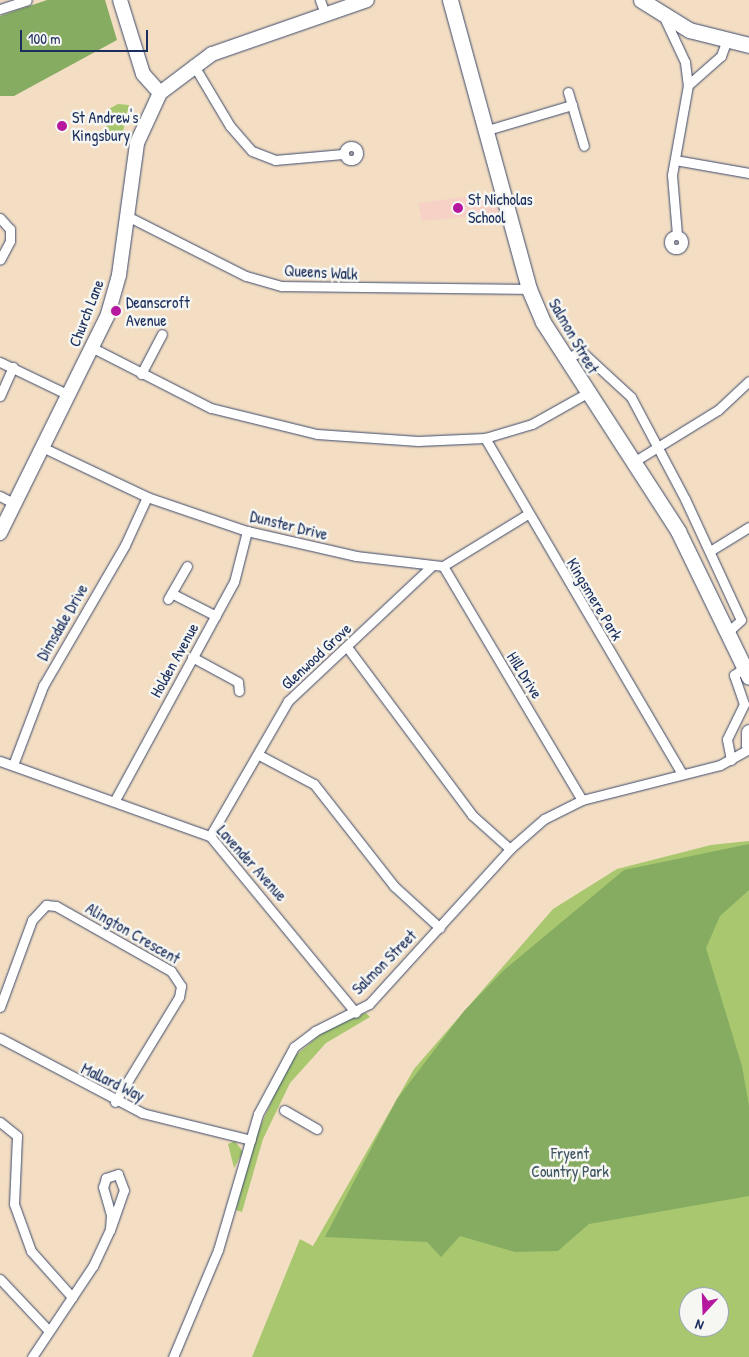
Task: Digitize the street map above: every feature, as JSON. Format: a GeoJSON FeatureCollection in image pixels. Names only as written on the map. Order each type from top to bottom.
{"type":"FeatureCollection","features":[{"type":"Feature","properties":{"kind":"main road"},"geometry":{"type":"LineString","coordinates":[[120,0],[143,74],[160,93],[193,64],[241,42],[367,0]]}},
{"type":"Feature","properties":{"kind":"main road","name":"Salmon Street"},"geometry":{"type":"LineString","coordinates":[[450,0],[529,289],[566,359],[587,393],[635,461],[730,630],[747,672]]}},
{"type":"Feature","properties":{"kind":"main road"},"geometry":{"type":"LineString","coordinates":[[641,0],[689,30],[726,42],[749,45]]}},
{"type":"Feature","properties":{"kind":"main road","name":"Church Lane"},"geometry":{"type":"LineString","coordinates":[[0,533],[93,348],[118,275],[137,143],[160,93]]}},
{"type":"Feature","properties":{"kind":"main road"},"geometry":{"type":"LineString","coordinates":[[749,732],[749,747]]}},
{"type":"Feature","properties":{"kind":"street"},"geometry":{"type":"LineString","coordinates":[[0,8],[27,0]]}},
{"type":"Feature","properties":{"kind":"street"},"geometry":{"type":"LineString","coordinates":[[320,0],[325,14]]}},
{"type":"Feature","properties":{"kind":"street"},"geometry":{"type":"LineString","coordinates":[[663,15],[685,62],[688,86],[675,160],[677,234]]}},
{"type":"Feature","properties":{"kind":"street"},"geometry":{"type":"LineString","coordinates":[[688,86],[721,56],[726,42]]}},
{"type":"Feature","properties":{"kind":"street"},"geometry":{"type":"LineString","coordinates":[[193,64],[230,126],[252,151],[275,160],[343,154]]}},
{"type":"Feature","properties":{"kind":"street"},"geometry":{"type":"LineString","coordinates":[[568,92],[584,146]]}},
{"type":"Feature","properties":{"kind":"street"},"geometry":{"type":"LineString","coordinates":[[484,130],[572,105]]}},
{"type":"Feature","properties":{"kind":"street"},"geometry":{"type":"LineString","coordinates":[[675,160],[749,173]]}},
{"type":"Feature","properties":{"kind":"street","name":"Queens Walk"},"geometry":{"type":"LineString","coordinates":[[127,216],[246,276],[282,286],[529,289]]}},
{"type":"Feature","properties":{"kind":"street"},"geometry":{"type":"LineString","coordinates":[[0,218],[10,235],[0,260]]}},
{"type":"Feature","properties":{"kind":"street"},"geometry":{"type":"LineString","coordinates":[[141,374],[162,334]]}},
{"type":"Feature","properties":{"kind":"street"},"geometry":{"type":"LineString","coordinates":[[93,348],[210,408],[317,434],[418,441],[486,438],[532,424],[587,393]]}},
{"type":"Feature","properties":{"kind":"street"},"geometry":{"type":"LineString","coordinates":[[566,359],[581,351],[631,396],[710,551],[741,620],[730,630]]}},
{"type":"Feature","properties":{"kind":"street"},"geometry":{"type":"LineString","coordinates":[[0,362],[69,395]]}},
{"type":"Feature","properties":{"kind":"street"},"geometry":{"type":"LineString","coordinates":[[0,396],[13,367]]}},
{"type":"Feature","properties":{"kind":"street"},"geometry":{"type":"LineString","coordinates":[[635,461],[718,410],[749,381]]}},
{"type":"Feature","properties":{"kind":"street","name":"Kingsmere Park"},"geometry":{"type":"LineString","coordinates":[[486,438],[528,514],[682,774]]}},
{"type":"Feature","properties":{"kind":"street","name":"Dunster Drive"},"geometry":{"type":"LineString","coordinates":[[44,448],[147,497],[247,531],[356,556],[442,566]]}},
{"type":"Feature","properties":{"kind":"street"},"geometry":{"type":"LineString","coordinates":[[0,496],[15,504]]}},
{"type":"Feature","properties":{"kind":"street","name":"Dimsdale Drive"},"geometry":{"type":"LineString","coordinates":[[12,765],[46,679],[125,545],[147,497]]}},
{"type":"Feature","properties":{"kind":"street"},"geometry":{"type":"LineString","coordinates":[[442,566],[528,514]]}},
{"type":"Feature","properties":{"kind":"street"},"geometry":{"type":"LineString","coordinates":[[710,551],[749,527]]}},
{"type":"Feature","properties":{"kind":"street","name":"Holden Avenue"},"geometry":{"type":"LineString","coordinates":[[115,800],[234,582],[247,531]]}},
{"type":"Feature","properties":{"kind":"street"},"geometry":{"type":"LineString","coordinates":[[187,566],[170,596],[216,616]]}},
{"type":"Feature","properties":{"kind":"street","name":"Glenwood Grove"},"geometry":{"type":"LineString","coordinates":[[210,836],[259,755],[288,701],[432,566]]}},
{"type":"Feature","properties":{"kind":"street","name":"Hill Drive"},"geometry":{"type":"LineString","coordinates":[[442,566],[582,800]]}},
{"type":"Feature","properties":{"kind":"street"},"geometry":{"type":"LineString","coordinates":[[347,647],[472,815],[510,849]]}},
{"type":"Feature","properties":{"kind":"street"},"geometry":{"type":"LineString","coordinates":[[192,656],[238,682],[239,691]]}},
{"type":"Feature","properties":{"kind":"street"},"geometry":{"type":"LineString","coordinates":[[731,760],[727,739],[744,704],[734,675],[747,672]]}},
{"type":"Feature","properties":{"kind":"street","name":"Salmon Street"},"geometry":{"type":"LineString","coordinates":[[173,1357],[218,1250],[250,1140],[274,1078],[294,1047],[315,1031],[356,1013],[399,976],[510,849],[544,819],[582,800],[731,760],[749,747]]}},
{"type":"Feature","properties":{"kind":"street"},"geometry":{"type":"LineString","coordinates":[[259,755],[314,784],[394,886],[440,928]]}},
{"type":"Feature","properties":{"kind":"street","name":"Lavender Avenue"},"geometry":{"type":"LineString","coordinates":[[0,761],[115,800],[210,836],[356,1013]]}},
{"type":"Feature","properties":{"kind":"street","name":"Alington Crescent"},"geometry":{"type":"LineString","coordinates":[[0,1008],[32,920],[46,905],[56,906],[171,971],[182,986],[179,996],[115,1102]]}},
{"type":"Feature","properties":{"kind":"street","name":"Mallard Way"},"geometry":{"type":"LineString","coordinates":[[0,1038],[115,1102],[250,1140]]}},
{"type":"Feature","properties":{"kind":"street"},"geometry":{"type":"LineString","coordinates":[[284,1110],[317,1130]]}},
{"type":"Feature","properties":{"kind":"street"},"geometry":{"type":"LineString","coordinates":[[0,1122],[17,1136],[14,1204],[31,1251],[72,1296]]}},
{"type":"Feature","properties":{"kind":"street"},"geometry":{"type":"LineString","coordinates":[[32,1357],[72,1296],[110,1230],[124,1190],[118,1174],[106,1178],[103,1187],[111,1215],[110,1230]]}},
{"type":"Feature","properties":{"kind":"street"},"geometry":{"type":"LineString","coordinates":[[0,1279],[48,1330]]}},
{"type":"Feature","properties":{"kind":"shaded area","name":"St Nicholas School"},"geometry":{"type":"Polygon","coordinates":[[[493,193],[499,214],[422,221],[418,203],[493,193]]]}},
{"type":"Feature","properties":{"kind":"green space"},"geometry":{"type":"Polygon","coordinates":[[[47,0],[105,0],[117,40],[14,96],[0,96],[0,16],[47,0]]]}},
{"type":"Feature","properties":{"kind":"green space"},"geometry":{"type":"Polygon","coordinates":[[[118,104],[129,105],[122,136],[106,129],[107,110],[118,104]]]}},
{"type":"Feature","properties":{"kind":"green space","name":"Fryent Country Park"},"geometry":{"type":"Polygon","coordinates":[[[749,841],[749,1357],[252,1357],[300,1239],[313,1246],[414,1069],[553,909],[617,869],[711,845],[749,841]]]}},
{"type":"Feature","properties":{"kind":"green space","name":"Fryent Country Park"},"geometry":{"type":"Polygon","coordinates":[[[749,844],[749,890],[720,916],[706,948],[742,1066],[749,1106],[749,1196],[589,1224],[558,1251],[515,1252],[460,1236],[441,1257],[427,1242],[325,1237],[397,1099],[464,1011],[504,970],[624,870],[749,844]]]}},
{"type":"Feature","properties":{"kind":"green space"},"geometry":{"type":"Polygon","coordinates":[[[366,1013],[370,1017],[326,1043],[290,1083],[263,1139],[242,1212],[236,1210],[253,1143],[290,1060],[327,1029],[366,1013]]]}},
{"type":"Feature","properties":{"kind":"green space"},"geometry":{"type":"Polygon","coordinates":[[[235,1141],[243,1152],[234,1168],[228,1144],[235,1141]]]}},
{"type":"Feature","properties":{"kind":"place","name":"St Andrew's Kingsbury"},"geometry":{"type":"Point","coordinates":[62,126]}},
{"type":"Feature","properties":{"kind":"place","name":"St Nicholas School"},"geometry":{"type":"Point","coordinates":[458,208]}},
{"type":"Feature","properties":{"kind":"place","name":"Deanscroft Avenue"},"geometry":{"type":"Point","coordinates":[116,311]}}]}
